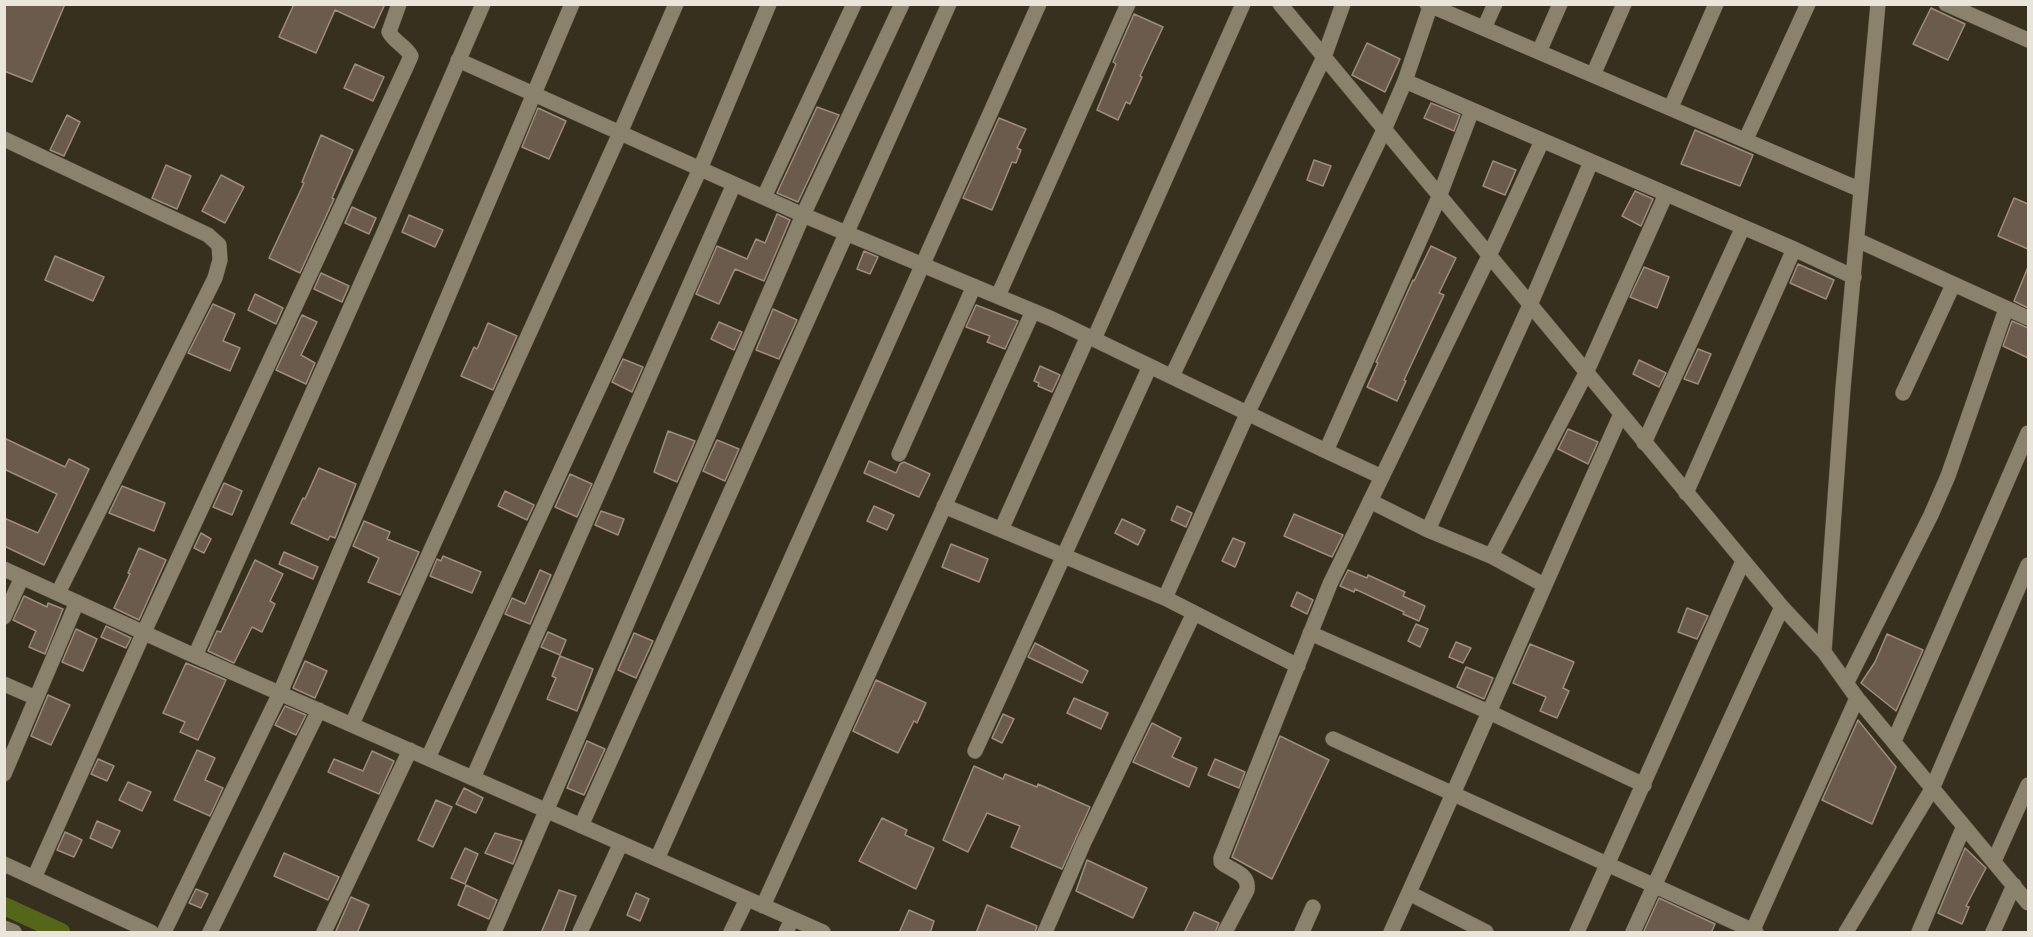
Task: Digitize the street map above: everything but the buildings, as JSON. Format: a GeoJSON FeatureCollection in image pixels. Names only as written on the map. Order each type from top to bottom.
{"type":"FeatureCollection","features":[{"type":"Feature","properties":{"kind":"street"},"geometry":{"type":"LineString","coordinates":[[34,878],[144,632],[408,65],[411,56],[407,48],[394,40],[389,32],[399,4]]}},
{"type":"Feature","properties":{"kind":"street"},"geometry":{"type":"LineString","coordinates":[[195,656],[483,4]]}},
{"type":"Feature","properties":{"kind":"street"},"geometry":{"type":"LineString","coordinates":[[164,933],[280,693],[572,4]]}},
{"type":"Feature","properties":{"kind":"street"},"geometry":{"type":"LineString","coordinates":[[352,724],[620,133],[676,4]]}},
{"type":"Feature","properties":{"kind":"street"},"geometry":{"type":"LineString","coordinates":[[428,758],[700,170],[770,4]]}},
{"type":"Feature","properties":{"kind":"street"},"geometry":{"type":"LineString","coordinates":[[764,197],[854,4]]}},
{"type":"Feature","properties":{"kind":"street"},"geometry":{"type":"LineString","coordinates":[[494,933],[803,215],[902,4]]}},
{"type":"Feature","properties":{"kind":"street"},"geometry":{"type":"LineString","coordinates":[[582,826],[949,4]]}},
{"type":"Feature","properties":{"kind":"street"},"geometry":{"type":"LineString","coordinates":[[657,859],[1039,4]]}},
{"type":"Feature","properties":{"kind":"street"},"geometry":{"type":"LineString","coordinates":[[998,296],[1128,4]]}},
{"type":"Feature","properties":{"kind":"street"},"geometry":{"type":"LineString","coordinates":[[1001,530],[1243,4]]}},
{"type":"Feature","properties":{"kind":"street"},"geometry":{"type":"LineString","coordinates":[[1172,376],[1324,57],[1343,4]]}},
{"type":"Feature","properties":{"kind":"street"},"geometry":{"type":"LineString","coordinates":[[1484,28],[1495,4]]}},
{"type":"Feature","properties":{"kind":"street"},"geometry":{"type":"LineString","coordinates":[[1539,52],[1560,4]]}},
{"type":"Feature","properties":{"kind":"street"},"geometry":{"type":"LineString","coordinates":[[1593,75],[1624,4]]}},
{"type":"Feature","properties":{"kind":"street"},"geometry":{"type":"LineString","coordinates":[[1671,107],[1716,4]]}},
{"type":"Feature","properties":{"kind":"street"},"geometry":{"type":"LineString","coordinates":[[1746,139],[1808,4]]}},
{"type":"Feature","properties":{"kind":"street"},"geometry":{"type":"LineString","coordinates":[[1824,652],[1878,4]]}},
{"type":"Feature","properties":{"kind":"street"},"geometry":{"type":"LineString","coordinates":[[1946,4],[2028,40]]}},
{"type":"Feature","properties":{"kind":"street"},"geometry":{"type":"LineString","coordinates":[[1280,5],[1782,608],[1824,652],[1857,698],[2028,903]]}},
{"type":"Feature","properties":{"kind":"street"},"geometry":{"type":"LineString","coordinates":[[1165,598],[1248,412],[1384,130],[1405,81],[1430,5],[1861,190]]}},
{"type":"Feature","properties":{"kind":"street"},"geometry":{"type":"LineString","coordinates":[[458,60],[700,170],[1091,337],[1382,477]]}},
{"type":"Feature","properties":{"kind":"street"},"geometry":{"type":"LineString","coordinates":[[1405,81],[1854,277]]}},
{"type":"Feature","properties":{"kind":"street"},"geometry":{"type":"LineString","coordinates":[[1326,452],[1439,197],[1472,110]]}},
{"type":"Feature","properties":{"kind":"street"},"geometry":{"type":"LineString","coordinates":[[4,139],[208,235],[219,245],[220,260],[215,278],[57,593]]}},
{"type":"Feature","properties":{"kind":"street"},"geometry":{"type":"LineString","coordinates":[[1225,933],[1247,890],[1248,883],[1244,876],[1221,862],[1221,858],[1310,633],[1330,584],[1489,256],[1542,141]]}},
{"type":"Feature","properties":{"kind":"street"},"geometry":{"type":"LineString","coordinates":[[1428,530],[1530,305],[1591,162]]}},
{"type":"Feature","properties":{"kind":"street"},"geometry":{"type":"LineString","coordinates":[[473,778],[734,184]]}},
{"type":"Feature","properties":{"kind":"street"},"geometry":{"type":"LineString","coordinates":[[1491,556],[1586,373],[1666,194]]}},
{"type":"Feature","properties":{"kind":"street"},"geometry":{"type":"LineString","coordinates":[[1644,443],[1743,228]]}},
{"type":"Feature","properties":{"kind":"street"},"geometry":{"type":"LineString","coordinates":[[1857,240],[2028,318]]}},
{"type":"Feature","properties":{"kind":"street"},"geometry":{"type":"LineString","coordinates":[[1686,493],[1794,249]]}},
{"type":"Feature","properties":{"kind":"street"},"geometry":{"type":"LineString","coordinates":[[1903,393],[1953,285]]}},
{"type":"Feature","properties":{"kind":"street"},"geometry":{"type":"LineString","coordinates":[[899,454],[974,286]]}},
{"type":"Feature","properties":{"kind":"street"},"geometry":{"type":"LineString","coordinates":[[1847,682],[1948,477],[2006,309]]}},
{"type":"Feature","properties":{"kind":"street"},"geometry":{"type":"LineString","coordinates":[[763,906],[1033,311]]}},
{"type":"Feature","properties":{"kind":"street"},"geometry":{"type":"LineString","coordinates":[[975,751],[1150,366]]}},
{"type":"Feature","properties":{"kind":"street"},"geometry":{"type":"LineString","coordinates":[[1391,933],[1621,414]]}},
{"type":"Feature","properties":{"kind":"street"},"geometry":{"type":"LineString","coordinates":[[1893,741],[2028,433]]}},
{"type":"Feature","properties":{"kind":"street"},"geometry":{"type":"LineString","coordinates":[[1370,501],[1428,530],[1491,556],[1544,585]]}},
{"type":"Feature","properties":{"kind":"street"},"geometry":{"type":"LineString","coordinates":[[944,506],[1165,598],[1298,666]]}},
{"type":"Feature","properties":{"kind":"street"},"geometry":{"type":"LineString","coordinates":[[1577,933],[1743,561]]}},
{"type":"Feature","properties":{"kind":"street"},"geometry":{"type":"LineString","coordinates":[[1847,932],[1932,789],[2028,565]]}},
{"type":"Feature","properties":{"kind":"street"},"geometry":{"type":"LineString","coordinates":[[4,569],[195,656],[763,906],[789,926],[823,933]]}},
{"type":"Feature","properties":{"kind":"street"},"geometry":{"type":"LineString","coordinates":[[4,616],[22,577]]}},
{"type":"Feature","properties":{"kind":"street"},"geometry":{"type":"LineString","coordinates":[[4,774],[77,602]]}},
{"type":"Feature","properties":{"kind":"street"},"geometry":{"type":"LineString","coordinates":[[1633,933],[1782,608]]}},
{"type":"Feature","properties":{"kind":"street"},"geometry":{"type":"LineString","coordinates":[[1045,933],[1084,842],[1194,613]]}},
{"type":"Feature","properties":{"kind":"street"},"geometry":{"type":"LineString","coordinates":[[1310,633],[1489,712],[1644,785]]}},
{"type":"Feature","properties":{"kind":"street"},"geometry":{"type":"LineString","coordinates":[[4,684],[36,698]]}},
{"type":"Feature","properties":{"kind":"street"},"geometry":{"type":"LineString","coordinates":[[1333,739],[1754,932],[1857,698]]}},
{"type":"Feature","properties":{"kind":"street"},"geometry":{"type":"LineString","coordinates":[[210,933],[319,710]]}},
{"type":"Feature","properties":{"kind":"street"},"geometry":{"type":"LineString","coordinates":[[324,933],[410,750]]}},
{"type":"Feature","properties":{"kind":"street"},"geometry":{"type":"LineString","coordinates":[[1994,861],[2028,785]]}},
{"type":"Feature","properties":{"kind":"street"},"geometry":{"type":"LineString","coordinates":[[1919,933],[1964,826]]}},
{"type":"Feature","properties":{"kind":"street"},"geometry":{"type":"LineString","coordinates":[[580,933],[621,843]]}},
{"type":"Feature","properties":{"kind":"street"},"geometry":{"type":"LineString","coordinates":[[4,864],[151,933]]}},
{"type":"Feature","properties":{"kind":"street"},"geometry":{"type":"LineString","coordinates":[[1993,933],[2014,885]]}},
{"type":"Feature","properties":{"kind":"street"},"geometry":{"type":"LineString","coordinates":[[1409,893],[1476,930]]}},
{"type":"Feature","properties":{"kind":"street"},"geometry":{"type":"LineString","coordinates":[[731,933],[747,899]]}},
{"type":"Feature","properties":{"kind":"street"},"geometry":{"type":"LineString","coordinates":[[1302,933],[1313,907]]}},
{"type":"Feature","properties":{"kind":"waterway"},"geometry":{"type":"LineString","coordinates":[[4,906],[61,932]]}}]}
